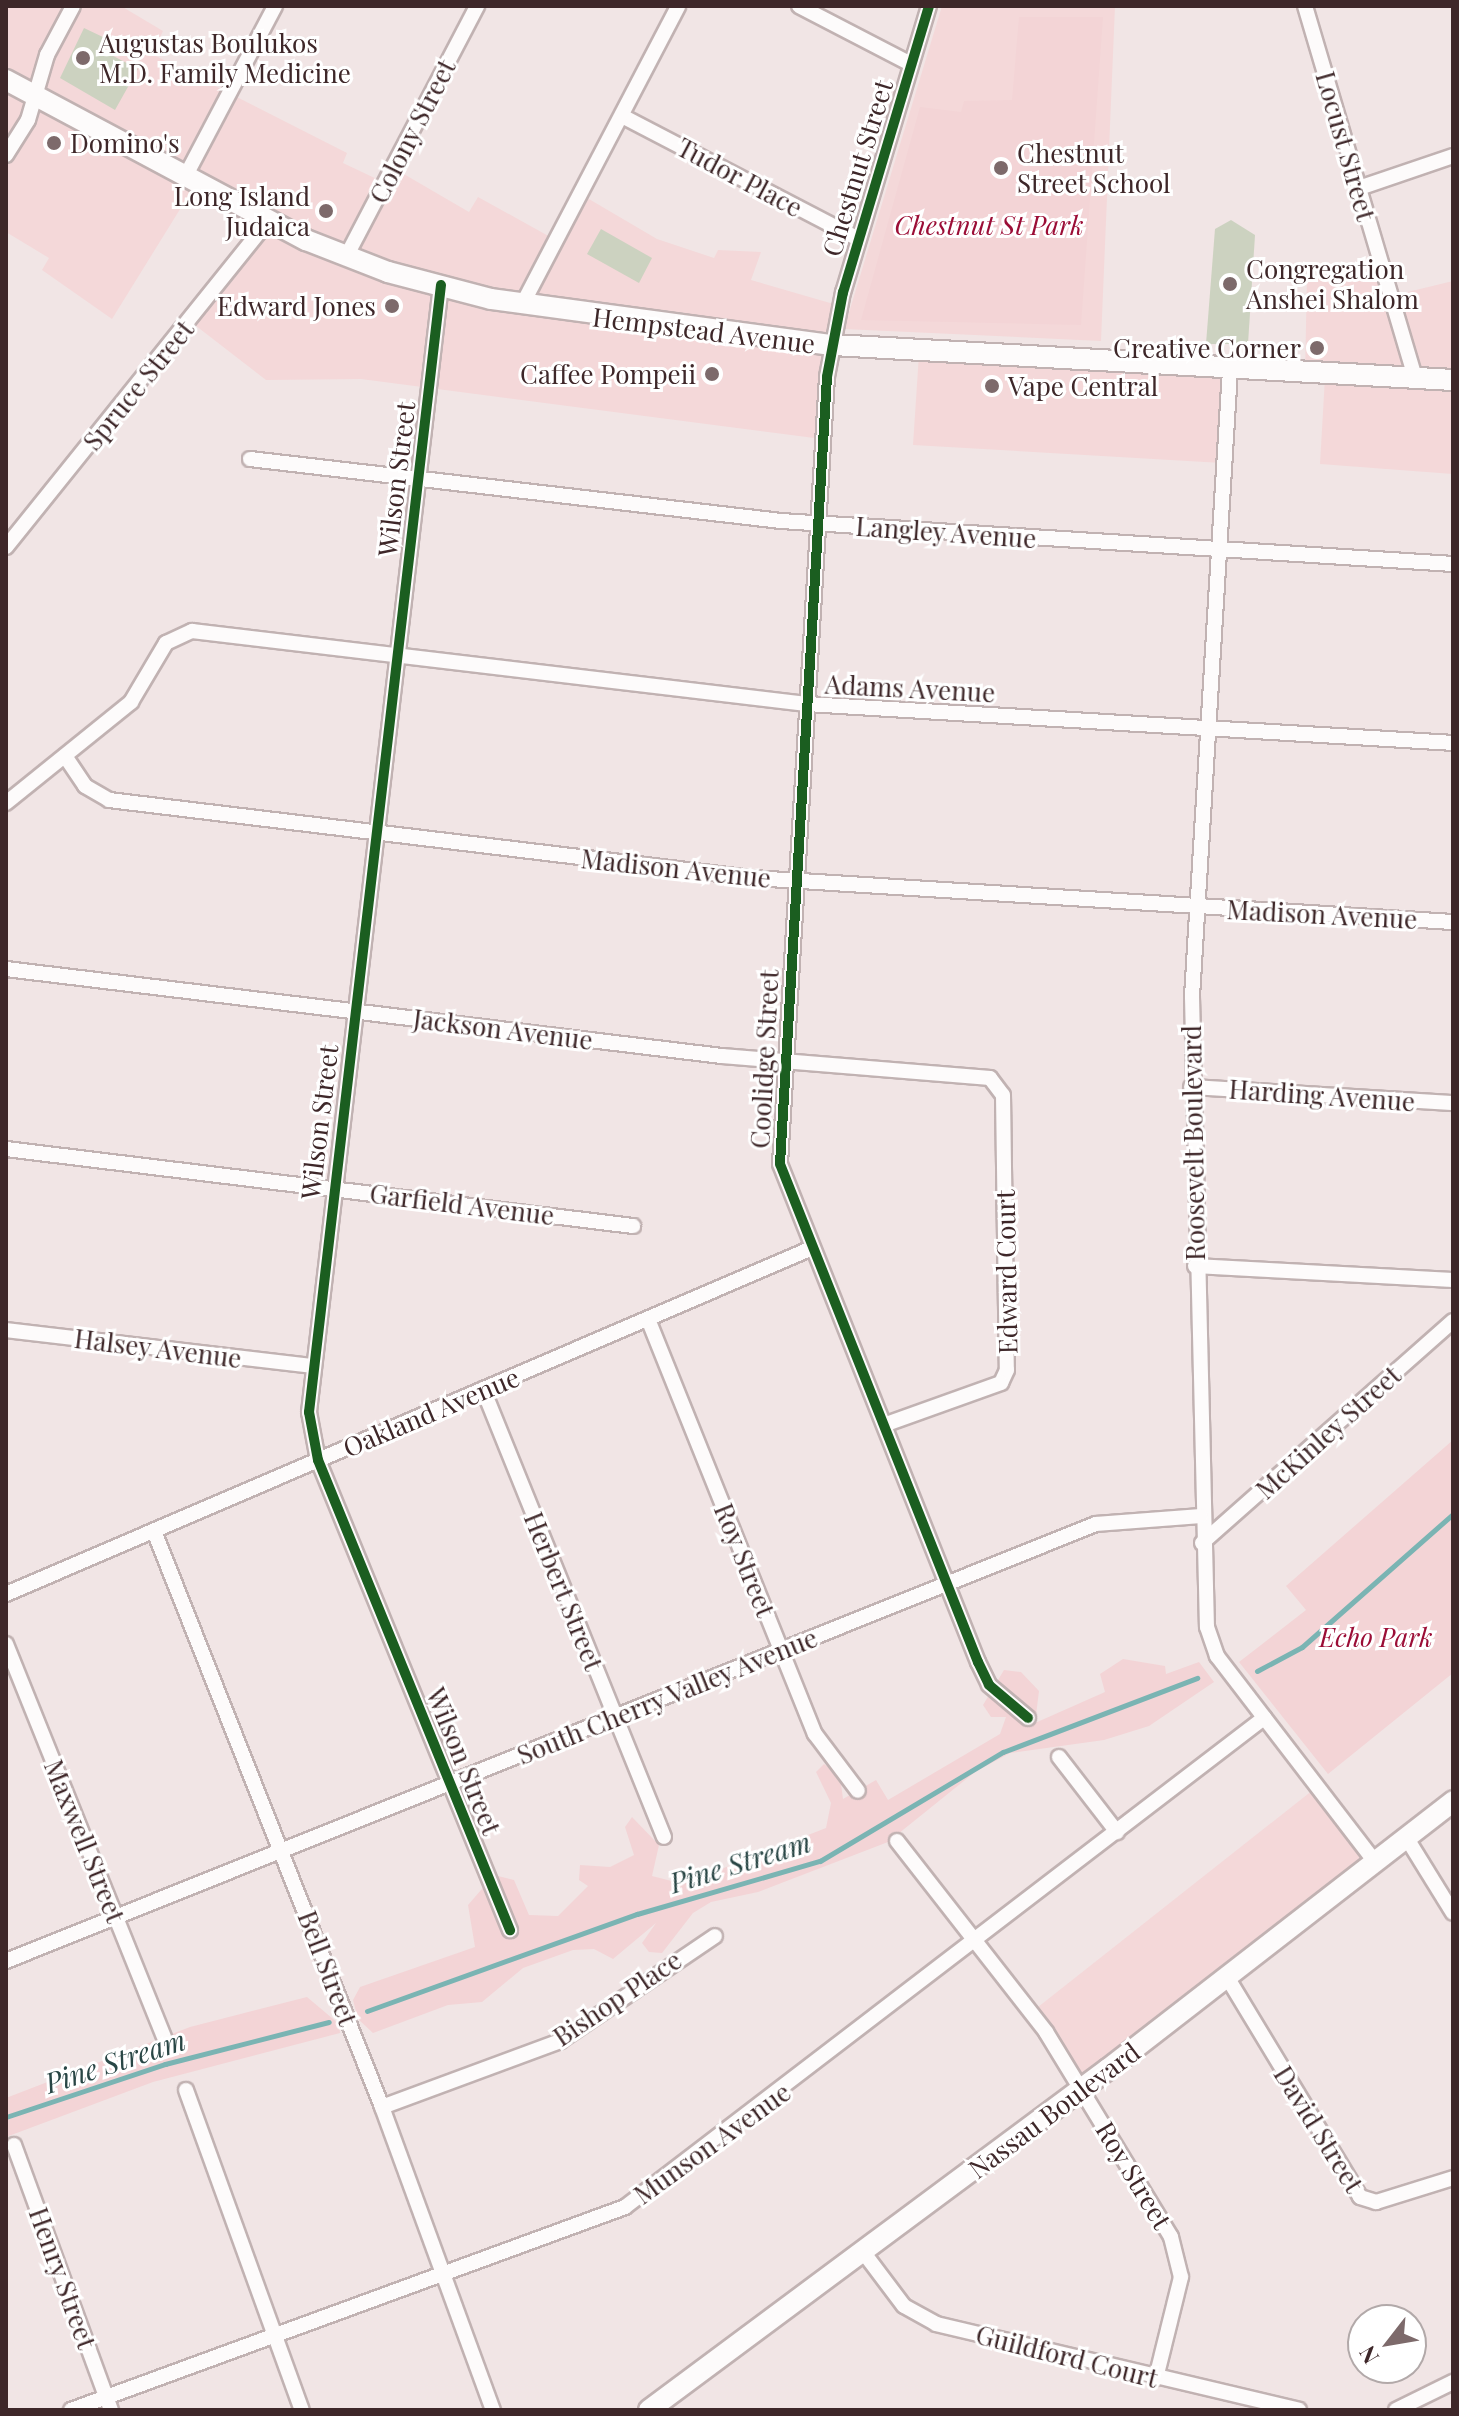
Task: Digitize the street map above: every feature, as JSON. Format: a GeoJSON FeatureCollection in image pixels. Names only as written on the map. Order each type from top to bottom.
{"type":"FeatureCollection","features":[{"type":"Feature","properties":{"kind":"main road","name":"Hempstead Avenue"},"geometry":{"type":"LineString","coordinates":[[6,80],[268,221],[347,255],[441,285],[522,305],[833,345],[1230,370],[1453,380]]}},
{"type":"Feature","properties":{"kind":"main road","name":"Nassau Boulevard"},"geometry":{"type":"LineString","coordinates":[[649,2410],[1081,2089],[1453,1801]]}},
{"type":"Feature","properties":{"kind":"street"},"geometry":{"type":"LineString","coordinates":[[6,155],[37,95],[47,55],[73,6]]}},
{"type":"Feature","properties":{"kind":"street"},"geometry":{"type":"LineString","coordinates":[[185,177],[275,6]]}},
{"type":"Feature","properties":{"kind":"street","name":"Colony Street"},"geometry":{"type":"LineString","coordinates":[[347,255],[477,6]]}},
{"type":"Feature","properties":{"kind":"street"},"geometry":{"type":"LineString","coordinates":[[522,305],[678,6]]}},
{"type":"Feature","properties":{"kind":"street"},"geometry":{"type":"LineString","coordinates":[[799,6],[911,64]]}},
{"type":"Feature","properties":{"kind":"street","name":"Chestnut Street"},"geometry":{"type":"LineString","coordinates":[[833,345],[858,239],[929,6]]}},
{"type":"Feature","properties":{"kind":"street","name":"Locust Street"},"geometry":{"type":"LineString","coordinates":[[1305,6],[1415,378]]}},
{"type":"Feature","properties":{"kind":"street","name":"Tudor Place"},"geometry":{"type":"LineString","coordinates":[[622,116],[858,239]]}},
{"type":"Feature","properties":{"kind":"street"},"geometry":{"type":"LineString","coordinates":[[1359,188],[1453,156]]}},
{"type":"Feature","properties":{"kind":"street","name":"Spruce Street"},"geometry":{"type":"LineString","coordinates":[[6,547],[268,221]]}},
{"type":"Feature","properties":{"kind":"street","name":"Wilson Street"},"geometry":{"type":"LineString","coordinates":[[441,285],[311,1366],[309,1412],[318,1460],[510,1930]]}},
{"type":"Feature","properties":{"kind":"street","name":"Coolidge Street"},"geometry":{"type":"LineString","coordinates":[[833,345],[807,704],[780,1164],[989,1685],[1028,1718]]}},
{"type":"Feature","properties":{"kind":"street","name":"Roosevelt Boulevard"},"geometry":{"type":"LineString","coordinates":[[1230,370],[1197,906],[1191,1087],[1202,1543],[1212,1646],[1375,1862]]}},
{"type":"Feature","properties":{"kind":"street","name":"Langley Avenue"},"geometry":{"type":"LineString","coordinates":[[250,459],[819,524],[1453,564]]}},
{"type":"Feature","properties":{"kind":"street","name":"Adams Avenue"},"geometry":{"type":"LineString","coordinates":[[65,756],[131,702],[177,633],[397,655],[807,704],[1453,743]]}},
{"type":"Feature","properties":{"kind":"street"},"geometry":{"type":"LineString","coordinates":[[6,803],[65,756]]}},
{"type":"Feature","properties":{"kind":"street","name":"Madison Avenue"},"geometry":{"type":"LineString","coordinates":[[65,756],[85,786],[109,800],[376,833],[796,881],[1453,922]]}},
{"type":"Feature","properties":{"kind":"street","name":"Jackson Avenue"},"geometry":{"type":"LineString","coordinates":[[6,969],[786,1061],[941,1070],[1000,1084]]}},
{"type":"Feature","properties":{"kind":"street","name":"Edward Court"},"geometry":{"type":"LineString","coordinates":[[884,1425],[1001,1383],[1007,1370],[1000,1084]]}},
{"type":"Feature","properties":{"kind":"street","name":"Harding Avenue"},"geometry":{"type":"LineString","coordinates":[[1191,1087],[1453,1103]]}},
{"type":"Feature","properties":{"kind":"street","name":"Garfield Avenue"},"geometry":{"type":"LineString","coordinates":[[6,1149],[633,1226]]}},
{"type":"Feature","properties":{"kind":"street","name":"Oakland Avenue"},"geometry":{"type":"LineString","coordinates":[[6,1594],[812,1248]]}},
{"type":"Feature","properties":{"kind":"street"},"geometry":{"type":"LineString","coordinates":[[1195,1266],[1453,1280]]}},
{"type":"Feature","properties":{"kind":"street","name":"Roy Street"},"geometry":{"type":"LineString","coordinates":[[648,1319],[815,1734],[858,1791]]}},
{"type":"Feature","properties":{"kind":"street","name":"McKinley Street"},"geometry":{"type":"LineString","coordinates":[[1202,1543],[1453,1321]]}},
{"type":"Feature","properties":{"kind":"street","name":"Halsey Avenue"},"geometry":{"type":"LineString","coordinates":[[6,1330],[311,1366]]}},
{"type":"Feature","properties":{"kind":"street","name":"Herbert Street"},"geometry":{"type":"LineString","coordinates":[[483,1389],[664,1837]]}},
{"type":"Feature","properties":{"kind":"street","name":"South Cherry Valley Avenue"},"geometry":{"type":"LineString","coordinates":[[6,1961],[1096,1524],[1201,1516]]}},
{"type":"Feature","properties":{"kind":"street","name":"Bell Street"},"geometry":{"type":"LineString","coordinates":[[154,1531],[382,2107],[493,2410]]}},
{"type":"Feature","properties":{"kind":"street","name":"Maxwell Street"},"geometry":{"type":"LineString","coordinates":[[6,1644],[164,2038]]}},
{"type":"Feature","properties":{"kind":"street","name":"Munson Avenue"},"geometry":{"type":"LineString","coordinates":[[71,2410],[108,2404],[275,2336],[625,2207],[976,1942],[1264,1718]]}},
{"type":"Feature","properties":{"kind":"street"},"geometry":{"type":"LineString","coordinates":[[1059,1757],[1117,1832]]}},
{"type":"Feature","properties":{"kind":"street"},"geometry":{"type":"LineString","coordinates":[[1406,1837],[1453,1913]]}},
{"type":"Feature","properties":{"kind":"street","name":"Roy Street"},"geometry":{"type":"LineString","coordinates":[[897,1841],[976,1942],[1081,2089],[1177,2250],[1181,2277],[1156,2378]]}},
{"type":"Feature","properties":{"kind":"street","name":"Bishop Place"},"geometry":{"type":"LineString","coordinates":[[382,2107],[560,2041],[715,1936]]}},
{"type":"Feature","properties":{"kind":"street","name":"David Street"},"geometry":{"type":"LineString","coordinates":[[1227,1977],[1360,2197],[1376,2202],[1453,2178]]}},
{"type":"Feature","properties":{"kind":"street"},"geometry":{"type":"LineString","coordinates":[[186,2090],[302,2410]]}},
{"type":"Feature","properties":{"kind":"street","name":"Henry Street"},"geometry":{"type":"LineString","coordinates":[[14,2145],[108,2404]]}},
{"type":"Feature","properties":{"kind":"street","name":"Guildford Court"},"geometry":{"type":"LineString","coordinates":[[864,2253],[904,2306],[927,2320],[1156,2378],[1299,2410]]}},
{"type":"Feature","properties":{"kind":"street"},"geometry":{"type":"LineString","coordinates":[[1396,2410],[1453,2382]]}},
{"type":"Feature","properties":{"kind":"shaded area"},"geometry":{"type":"Polygon","coordinates":[[[6,6],[121,6],[163,31],[152,54],[347,153],[343,163],[381,181],[390,166],[469,212],[478,197],[552,238],[577,192],[657,239],[714,258],[718,250],[761,252],[751,280],[837,305],[822,439],[361,379],[266,380],[191,322],[269,224],[195,185],[112,319],[42,270],[49,258],[6,232],[6,6]]]}},
{"type":"Feature","properties":{"kind":"shaded area","name":"Chestnut Street School"},"geometry":{"type":"Polygon","coordinates":[[[942,6],[1115,6],[1101,341],[844,329],[942,6]]]}},
{"type":"Feature","properties":{"kind":"shaded area"},"geometry":{"type":"Polygon","coordinates":[[[1307,276],[1383,281],[1387,297],[1453,281],[1453,474],[1320,464],[1325,377],[1305,374],[1307,276]]]}},
{"type":"Feature","properties":{"kind":"shaded area"},"geometry":{"type":"Polygon","coordinates":[[[919,354],[1226,374],[1222,463],[913,445],[919,354]]]}},
{"type":"Feature","properties":{"kind":"shaded area"},"geometry":{"type":"Polygon","coordinates":[[[1313,1790],[1370,1861],[1082,2084],[1033,2011],[1313,1790]]]}},
{"type":"Feature","properties":{"kind":"green space","name":"Chestnut St Park"},"geometry":{"type":"Polygon","coordinates":[[[1019,17],[1103,17],[1081,325],[861,320],[920,107],[961,112],[964,101],[1012,100],[1019,17]]]}},
{"type":"Feature","properties":{"kind":"green space","name":"Echo Park"},"geometry":{"type":"Polygon","coordinates":[[[1453,1440],[1453,1673],[1328,1774],[1239,1662],[1306,1610],[1286,1586],[1453,1440]]]}},
{"type":"Feature","properties":{"kind":"green space"},"geometry":{"type":"Polygon","coordinates":[[[1123,1659],[1165,1666],[1166,1674],[1199,1662],[1214,1682],[1149,1726],[1104,1740],[1010,1753],[975,1772],[888,1842],[758,1892],[711,1902],[693,1913],[662,1953],[649,1952],[642,1943],[656,1923],[613,1959],[594,1949],[573,1950],[523,1968],[482,2002],[448,2005],[373,2033],[358,2019],[353,2000],[360,1987],[475,1947],[468,1905],[494,1875],[514,1880],[529,1915],[558,1916],[588,1886],[579,1880],[580,1865],[610,1867],[634,1855],[625,1827],[632,1817],[659,1845],[652,1876],[683,1884],[826,1828],[831,1803],[816,1772],[824,1764],[840,1776],[843,1799],[876,1780],[888,1800],[1000,1734],[1006,1717],[991,1717],[983,1705],[1004,1670],[1021,1672],[1039,1691],[1035,1723],[1105,1692],[1100,1674],[1123,1659]]]}},
{"type":"Feature","properties":{"kind":"green space"},"geometry":{"type":"Polygon","coordinates":[[[307,1997],[339,2024],[340,2033],[153,2082],[6,2137],[6,2098],[190,2027],[307,1997]]]}},
{"type":"Feature","properties":{"kind":"building"},"geometry":{"type":"Polygon","coordinates":[[[84,28],[105,38],[100,49],[138,69],[115,110],[60,78],[84,28]]]}},
{"type":"Feature","properties":{"kind":"building","name":"Congregation Anshei Shalom"},"geometry":{"type":"Polygon","coordinates":[[[1231,220],[1255,235],[1248,344],[1206,344],[1215,229],[1231,220]]]}},
{"type":"Feature","properties":{"kind":"building"},"geometry":{"type":"Polygon","coordinates":[[[601,229],[652,258],[639,283],[587,254],[601,229]]]}},
{"type":"Feature","properties":{"kind":"waterway","name":"Pine Stream"},"geometry":{"type":"LineString","coordinates":[[1257,1671],[1302,1647],[1453,1514]]}},
{"type":"Feature","properties":{"kind":"waterway","name":"Pine Stream"},"geometry":{"type":"LineString","coordinates":[[367,2011],[637,1914],[820,1861],[1003,1752],[1197,1678]]}},
{"type":"Feature","properties":{"kind":"waterway","name":"Pine Stream"},"geometry":{"type":"LineString","coordinates":[[6,2117],[165,2064],[329,2022]]}},
{"type":"Feature","properties":{"kind":"cycle path"},"geometry":{"type":"LineString","coordinates":[[929,6],[843,292],[827,377],[780,1164],[978,1662],[989,1685],[1028,1718]]}},
{"type":"Feature","properties":{"kind":"cycle path"},"geometry":{"type":"LineString","coordinates":[[441,285],[309,1412],[318,1460],[510,1930]]}},
{"type":"Feature","properties":{"kind":"place","name":"Augustas Boulukos M.D. Family Medicine"},"geometry":{"type":"Point","coordinates":[83,58]}},
{"type":"Feature","properties":{"kind":"place","name":"Domino's"},"geometry":{"type":"Point","coordinates":[54,143]}},
{"type":"Feature","properties":{"kind":"place","name":"Chestnut Street School"},"geometry":{"type":"Point","coordinates":[1001,168]}},
{"type":"Feature","properties":{"kind":"place","name":"Long Island Judaica"},"geometry":{"type":"Point","coordinates":[326,211]}},
{"type":"Feature","properties":{"kind":"place","name":"Congregation Anshei Shalom"},"geometry":{"type":"Point","coordinates":[1230,284]}},
{"type":"Feature","properties":{"kind":"place","name":"Edward Jones"},"geometry":{"type":"Point","coordinates":[392,306]}},
{"type":"Feature","properties":{"kind":"place","name":"Creative Corner"},"geometry":{"type":"Point","coordinates":[1317,348]}},
{"type":"Feature","properties":{"kind":"place","name":"Caffee Pompeii"},"geometry":{"type":"Point","coordinates":[712,374]}},
{"type":"Feature","properties":{"kind":"place","name":"Vape Central"},"geometry":{"type":"Point","coordinates":[992,386]}}]}
